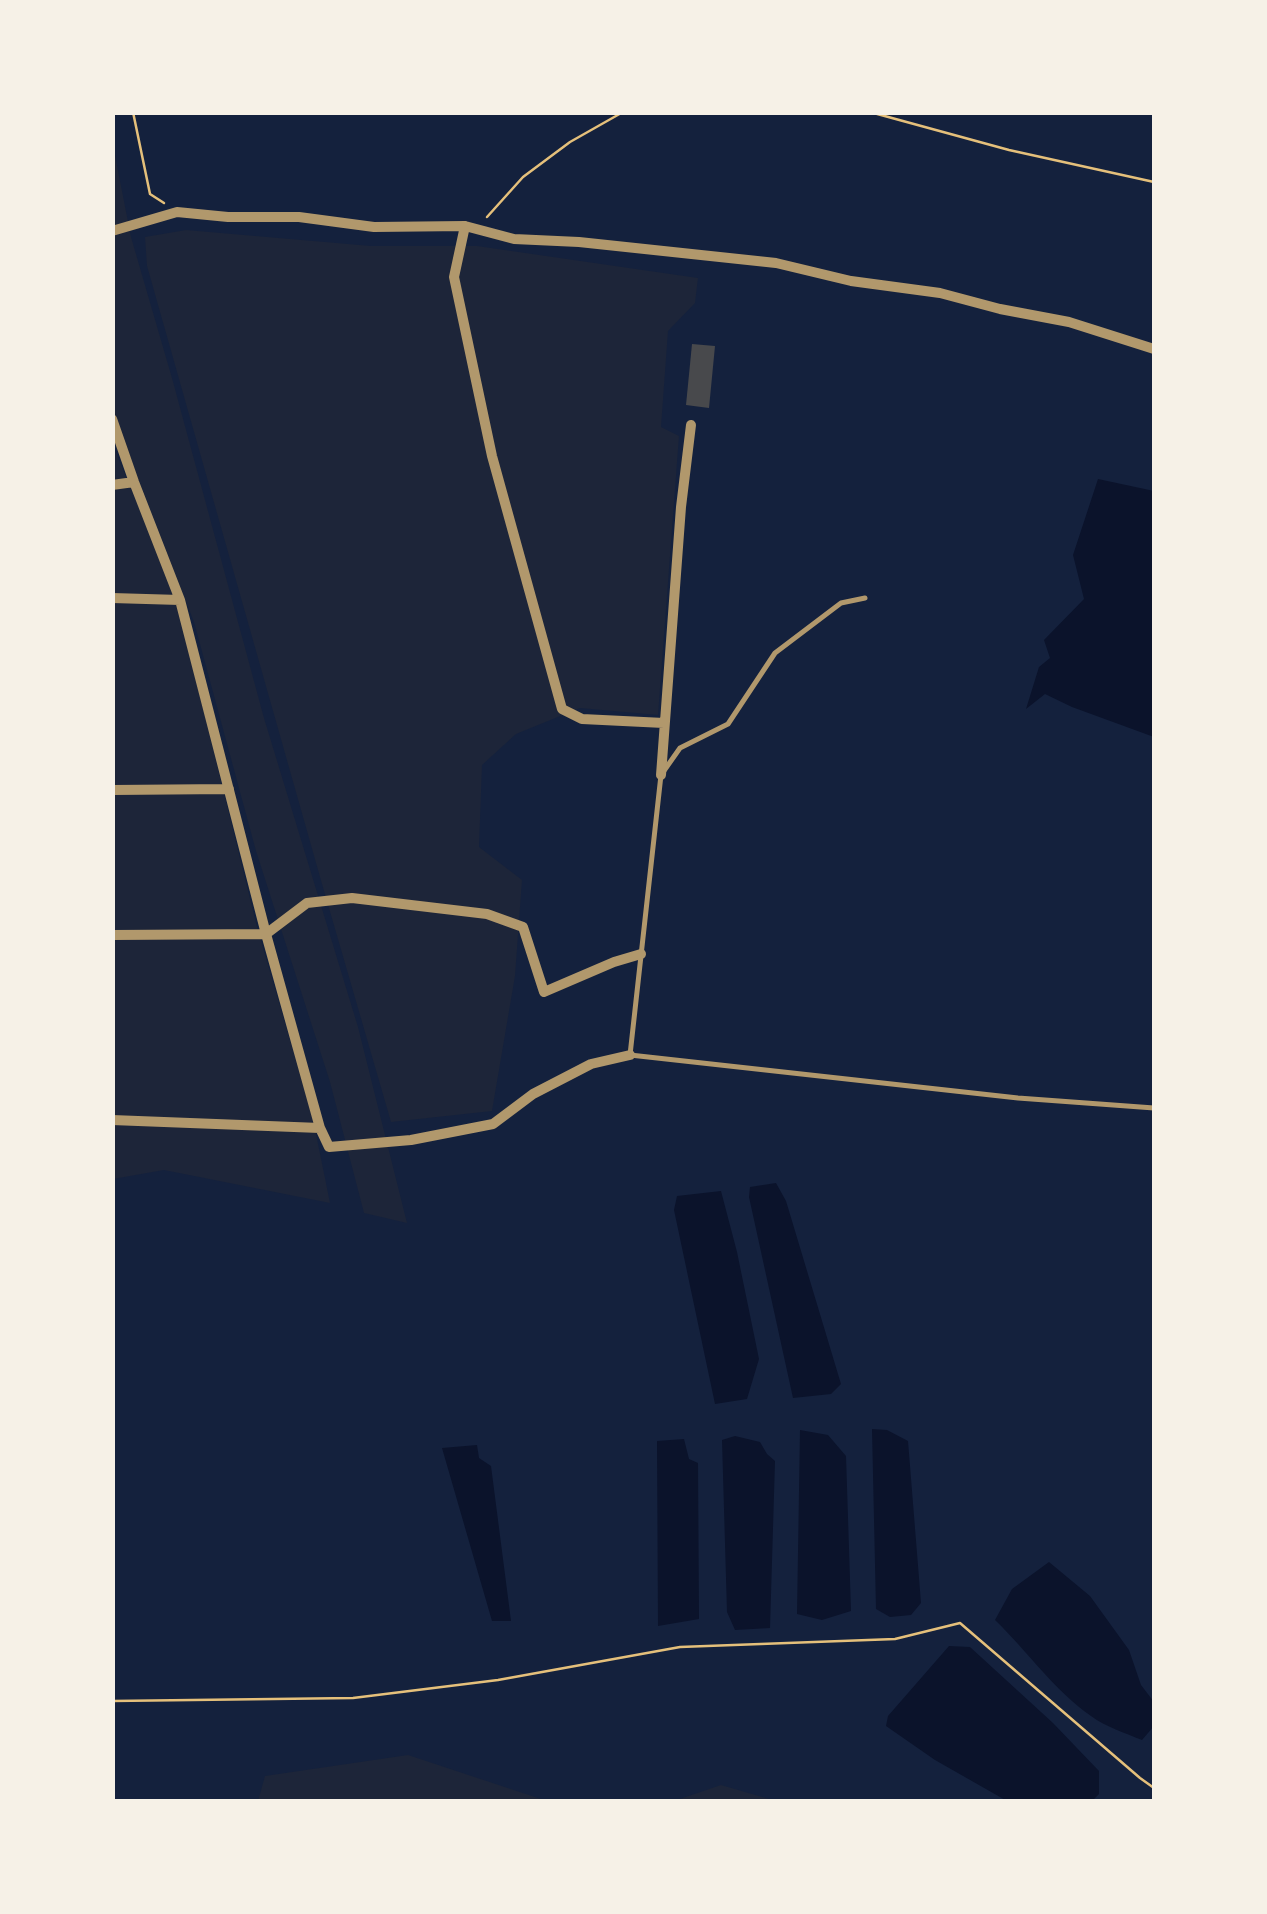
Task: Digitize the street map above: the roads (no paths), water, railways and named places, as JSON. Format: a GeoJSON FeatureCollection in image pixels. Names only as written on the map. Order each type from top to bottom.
{"type":"FeatureCollection","features":[{"type":"Feature","properties":{"kind":"street"},"geometry":{"type":"LineString","coordinates":[[112,231],[177,212],[299,217],[374,227],[465,226],[514,239],[776,262],[851,281],[940,293],[1070,322],[1154,349]]}},
{"type":"Feature","properties":{"kind":"street"},"geometry":{"type":"LineString","coordinates":[[465,226],[454,277],[492,456],[562,709],[582,719],[664,724]]}},
{"type":"Feature","properties":{"kind":"street"},"geometry":{"type":"LineString","coordinates":[[112,419],[180,600],[266,934],[320,1128],[329,1147],[411,1140],[493,1124],[533,1094],[591,1064],[630,1055]]}},
{"type":"Feature","properties":{"kind":"street"},"geometry":{"type":"LineString","coordinates":[[661,775],[681,507],[692,424]]}},
{"type":"Feature","properties":{"kind":"street"},"geometry":{"type":"LineString","coordinates":[[112,485],[134,482]]}},
{"type":"Feature","properties":{"kind":"street"},"geometry":{"type":"LineString","coordinates":[[112,598],[180,600]]}},
{"type":"Feature","properties":{"kind":"street"},"geometry":{"type":"LineString","coordinates":[[112,790],[229,789]]}},
{"type":"Feature","properties":{"kind":"street"},"geometry":{"type":"LineString","coordinates":[[112,935],[266,934],[307,903],[352,898],[487,914],[523,927],[544,992],[641,954]]}},
{"type":"Feature","properties":{"kind":"street"},"geometry":{"type":"LineString","coordinates":[[112,1120],[320,1128]]}},
{"type":"Feature","properties":{"kind":"lane"},"geometry":{"type":"LineString","coordinates":[[865,598],[840,603],[774,652],[728,724],[680,748],[661,775],[630,1055],[1018,1098],[1154,1108]]}}]}
